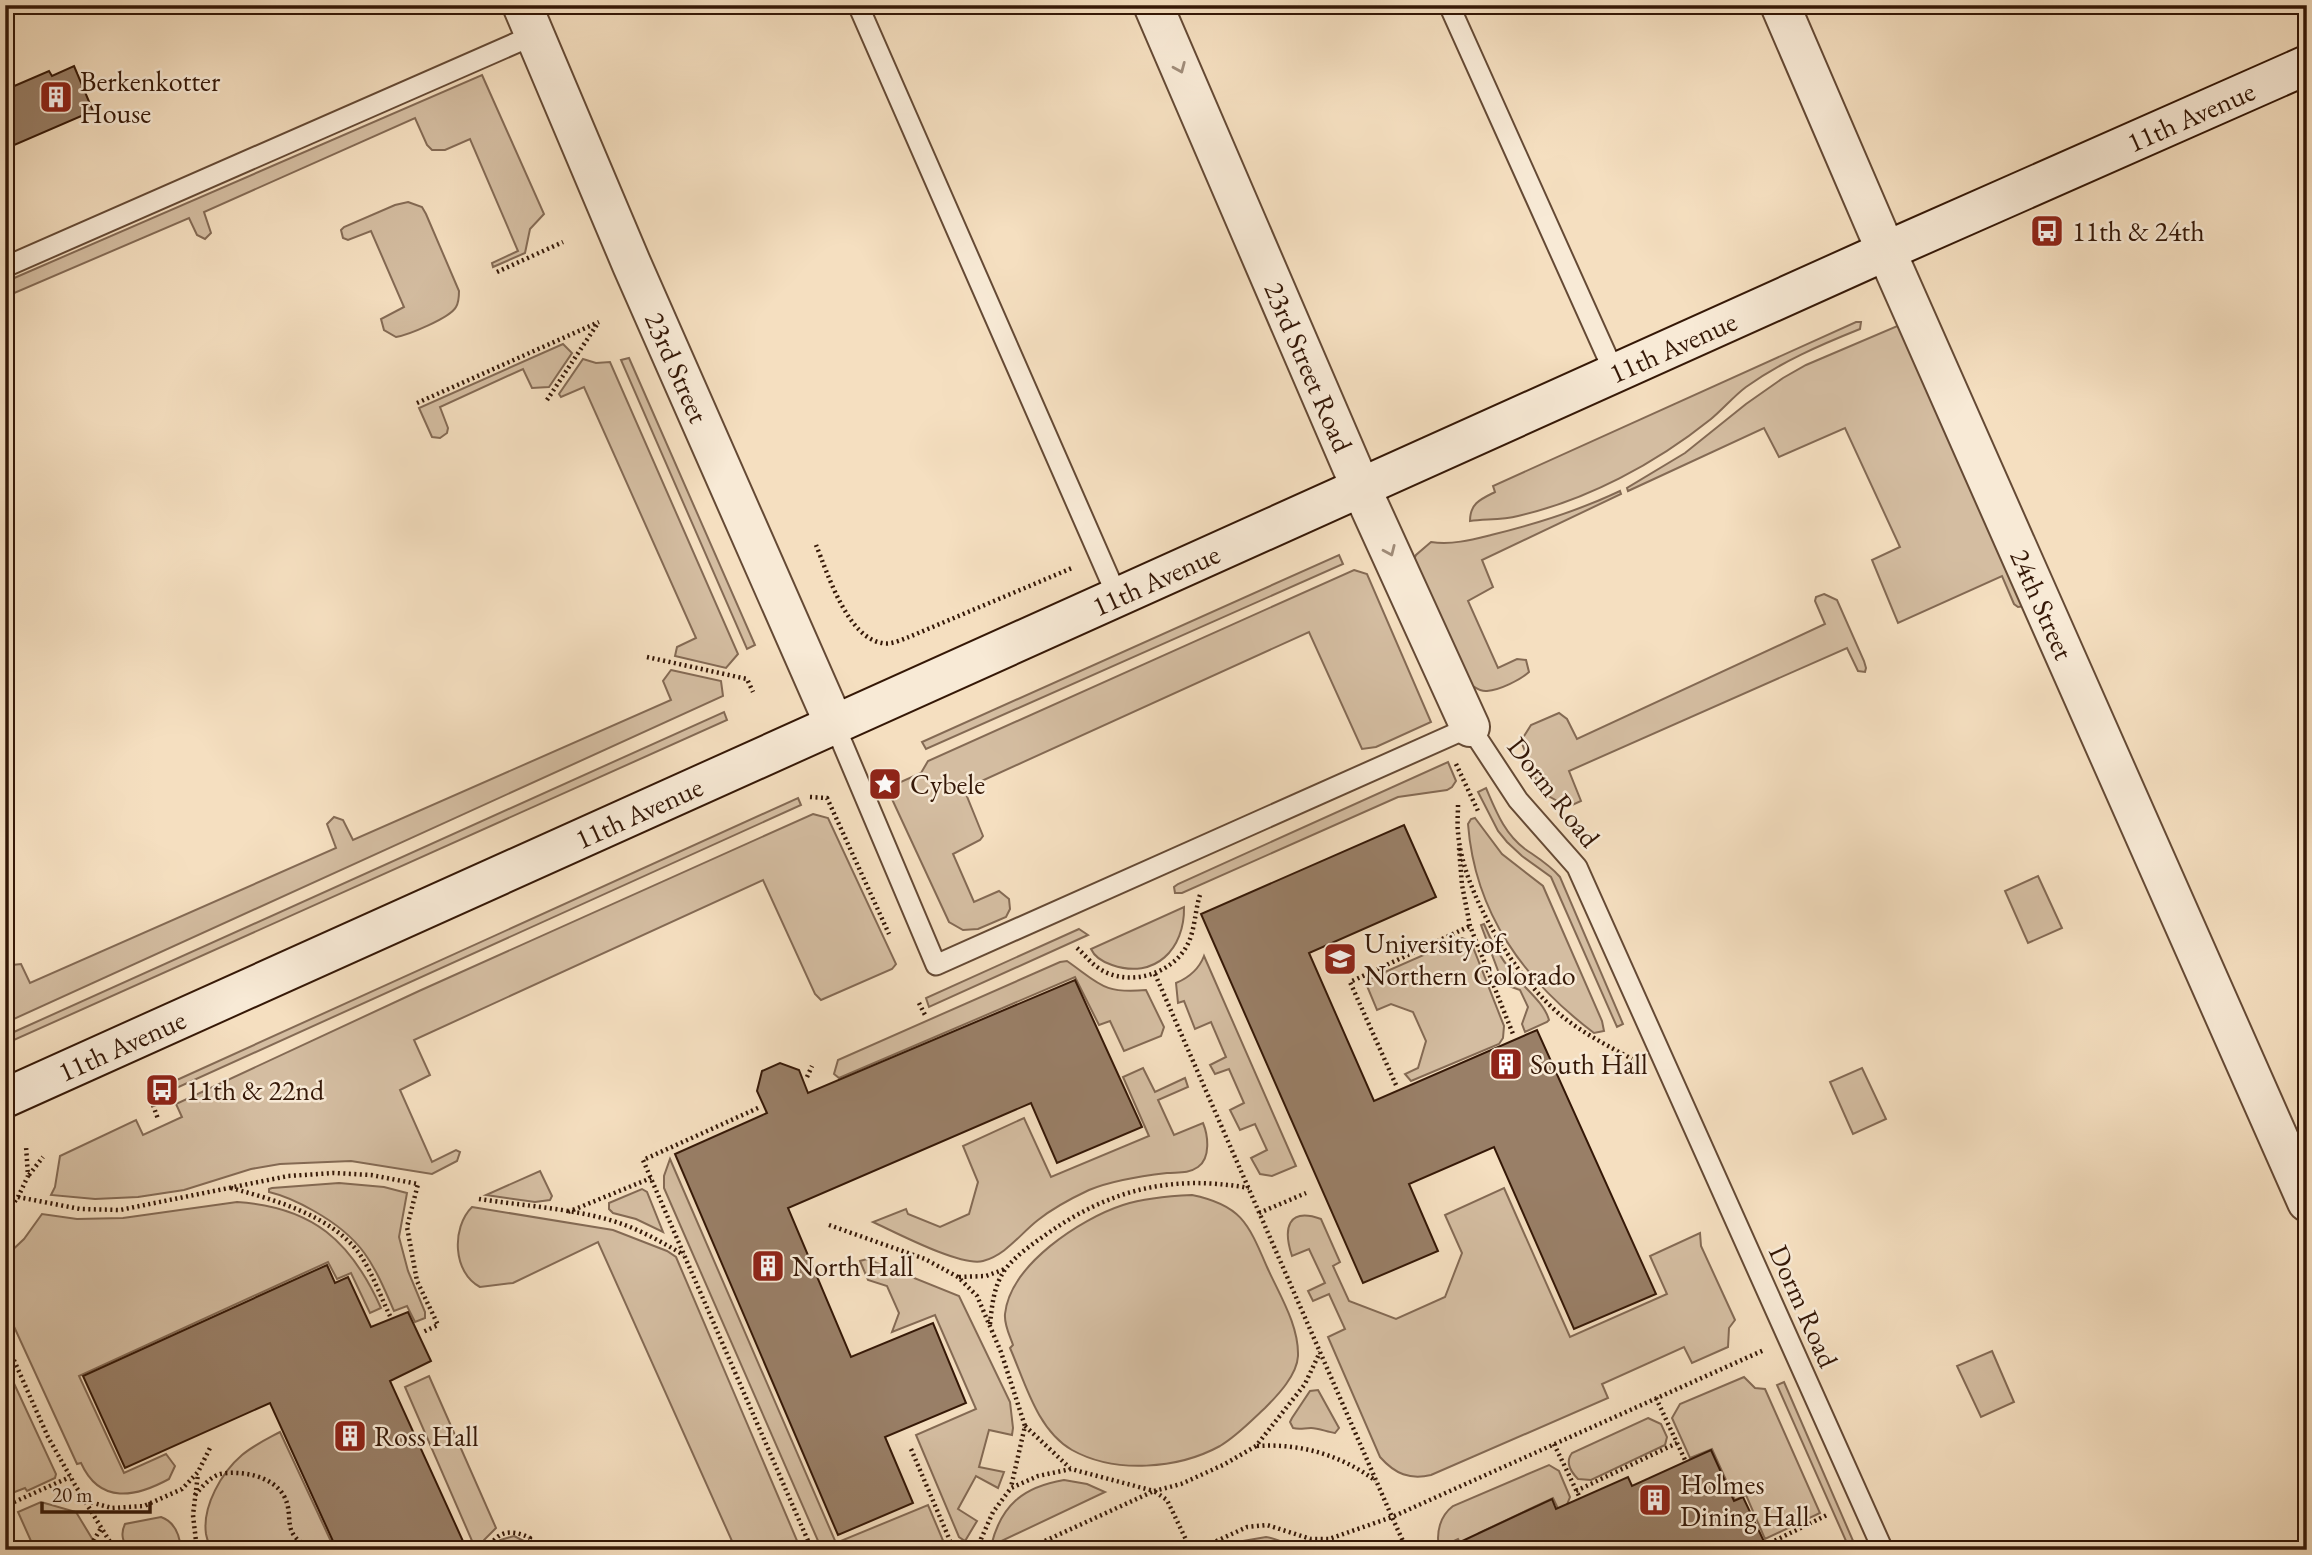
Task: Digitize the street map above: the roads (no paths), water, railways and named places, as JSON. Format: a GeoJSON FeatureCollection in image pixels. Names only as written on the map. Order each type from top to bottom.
{"type":"FeatureCollection","features":[{"type":"Feature","properties":{"kind":"street","name":"23rd Street Road"},"geometry":{"type":"LineString","coordinates":[[1153,5],[1362,488],[1462,743]]}},
{"type":"Feature","properties":{"kind":"street","name":"24th Street"},"geometry":{"type":"LineString","coordinates":[[1780,5],[1886,251],[2307,1202]]}},
{"type":"Feature","properties":{"kind":"street","name":"23rd Street"},"geometry":{"type":"LineString","coordinates":[[528,20],[835,726]]}},
{"type":"Feature","properties":{"kind":"street","name":"11th Avenue"},"geometry":{"type":"LineString","coordinates":[[5,1098],[1886,251],[2307,65]]}},
{"type":"Feature","properties":{"kind":"lane"},"geometry":{"type":"LineString","coordinates":[[858,5],[1118,598]]}},
{"type":"Feature","properties":{"kind":"lane"},"geometry":{"type":"LineString","coordinates":[[1449,5],[1615,373]]}},
{"type":"Feature","properties":{"kind":"lane"},"geometry":{"type":"LineString","coordinates":[[5,267],[528,20]]}},
{"type":"Feature","properties":{"kind":"lane","name":"Dorm Road"},"geometry":{"type":"LineString","coordinates":[[835,726],[936,965],[1462,743],[1518,800],[1577,867],[1883,1550]]}},
{"type":"Feature","properties":{"kind":"place","name":"Berkenkotter House"},"geometry":{"type":"Point","coordinates":[56,97]}},
{"type":"Feature","properties":{"kind":"place","name":"11th & 24th"},"geometry":{"type":"Point","coordinates":[2047,231]}},
{"type":"Feature","properties":{"kind":"place","name":"Cybele"},"geometry":{"type":"Point","coordinates":[885,784]}},
{"type":"Feature","properties":{"kind":"place","name":"University of Northern Colorado"},"geometry":{"type":"Point","coordinates":[1340,959]}},
{"type":"Feature","properties":{"kind":"place","name":"South Hall"},"geometry":{"type":"Point","coordinates":[1506,1064]}},
{"type":"Feature","properties":{"kind":"place","name":"11th & 22nd"},"geometry":{"type":"Point","coordinates":[162,1090]}},
{"type":"Feature","properties":{"kind":"place","name":"North Hall"},"geometry":{"type":"Point","coordinates":[768,1266]}},
{"type":"Feature","properties":{"kind":"place","name":"Ross Hall"},"geometry":{"type":"Point","coordinates":[350,1436]}},
{"type":"Feature","properties":{"kind":"place","name":"Holmes Dining Hall"},"geometry":{"type":"Point","coordinates":[1655,1500]}}]}
